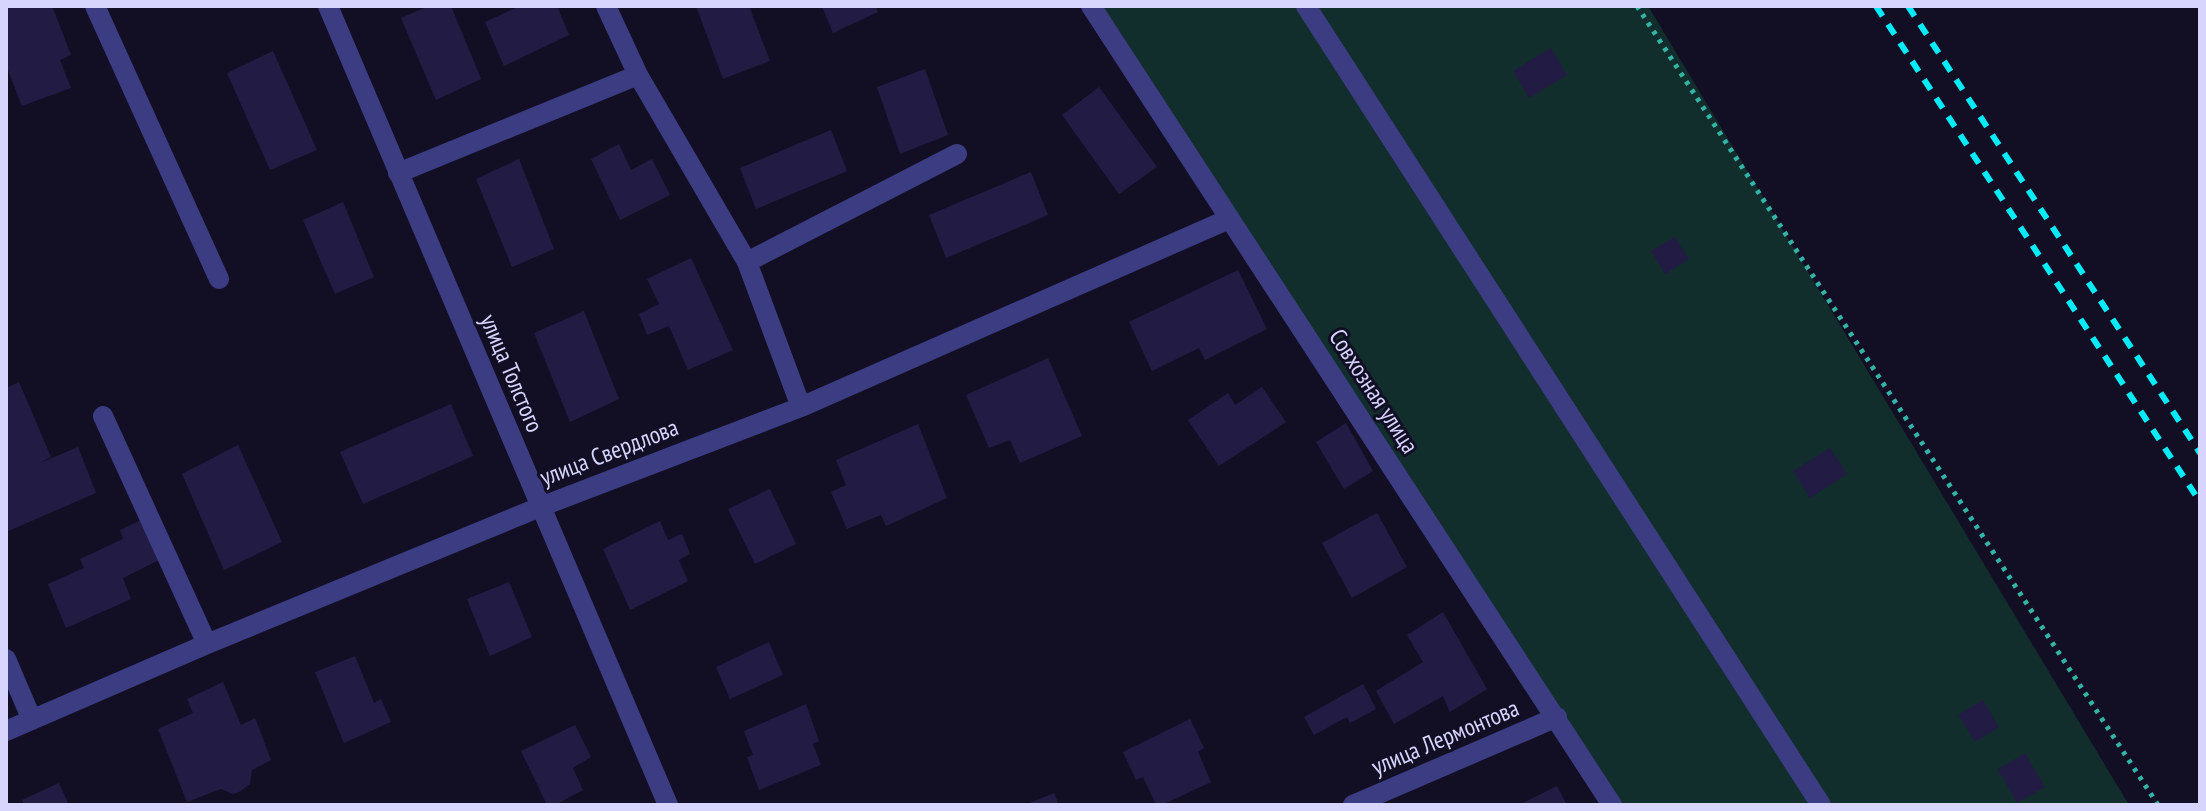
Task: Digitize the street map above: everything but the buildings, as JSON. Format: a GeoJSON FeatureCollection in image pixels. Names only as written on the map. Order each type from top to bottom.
{"type":"FeatureCollection","features":[{"type":"Feature","properties":{"kind":"street"},"geometry":{"type":"LineString","coordinates":[[95,6],[219,279]]}},
{"type":"Feature","properties":{"kind":"street","name":"улица Толстого"},"geometry":{"type":"LineString","coordinates":[[328,6],[668,805]]}},
{"type":"Feature","properties":{"kind":"street","name":"Совхозная улица"},"geometry":{"type":"LineString","coordinates":[[1091,6],[1612,805]]}},
{"type":"Feature","properties":{"kind":"street"},"geometry":{"type":"LineString","coordinates":[[1306,6],[1821,805]]}},
{"type":"Feature","properties":{"kind":"street"},"geometry":{"type":"LineString","coordinates":[[609,7],[638,75],[747,262],[801,407]]}},
{"type":"Feature","properties":{"kind":"street"},"geometry":{"type":"LineString","coordinates":[[398,173],[638,75]]}},
{"type":"Feature","properties":{"kind":"street"},"geometry":{"type":"LineString","coordinates":[[747,262],[957,154]]}},
{"type":"Feature","properties":{"kind":"street","name":"улица Свердлова"},"geometry":{"type":"LineString","coordinates":[[6,731],[207,644],[540,507],[801,407],[1229,219]]}},
{"type":"Feature","properties":{"kind":"street"},"geometry":{"type":"LineString","coordinates":[[103,416],[207,644]]}},
{"type":"Feature","properties":{"kind":"street"},"geometry":{"type":"LineString","coordinates":[[6,659],[32,720]]}},
{"type":"Feature","properties":{"kind":"street","name":"улица Лермонтова"},"geometry":{"type":"LineString","coordinates":[[1353,805],[1557,717]]}},
{"type":"Feature","properties":{"kind":"path"},"geometry":{"type":"LineString","coordinates":[[1637,6],[2158,805]]}},
{"type":"Feature","properties":{"kind":"green space"},"geometry":{"type":"Polygon","coordinates":[[[1090,6],[1648,6],[2129,805],[1605,805],[1090,6]]]}},
{"type":"Feature","properties":{"kind":"railway"},"geometry":{"type":"LineString","coordinates":[[1876,6],[2200,502]]}},
{"type":"Feature","properties":{"kind":"railway"},"geometry":{"type":"LineString","coordinates":[[1908,6],[2200,453]]}}]}
